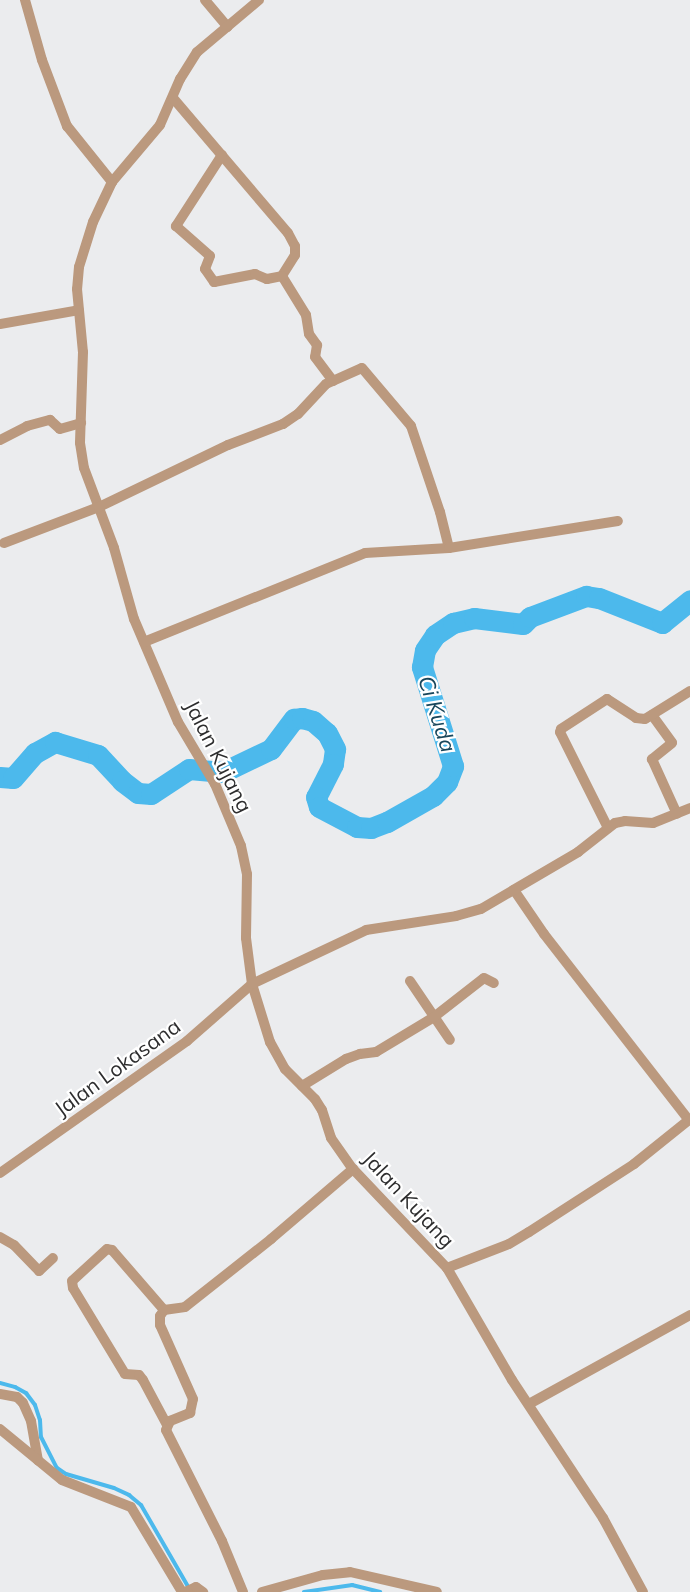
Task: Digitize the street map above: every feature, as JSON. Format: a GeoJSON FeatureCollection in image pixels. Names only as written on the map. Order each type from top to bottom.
{"type":"FeatureCollection","features":[{"type":"Feature","properties":{"kind":"street"},"geometry":{"type":"LineString","coordinates":[[25,0],[42,60],[67,126],[112,182]]}},
{"type":"Feature","properties":{"kind":"street"},"geometry":{"type":"LineString","coordinates":[[205,0],[228,27]]}},
{"type":"Feature","properties":{"kind":"street","name":"Jalan Kujang"},"geometry":{"type":"LineString","coordinates":[[258,0],[196,52],[180,79],[160,125],[112,182],[84,244],[77,289],[83,352],[80,443],[84,468],[114,548],[134,619],[187,738],[215,784],[241,846],[247,874],[246,938],[252,984],[270,1042],[285,1069],[322,1110],[331,1138],[353,1169],[447,1268],[529,1404],[603,1518],[643,1592]]}},
{"type":"Feature","properties":{"kind":"street"},"geometry":{"type":"LineString","coordinates":[[173,98],[222,155],[288,233],[295,246],[295,255],[282,276],[267,279],[255,274],[214,282],[205,269],[211,260],[210,256],[176,226],[222,155]]}},
{"type":"Feature","properties":{"kind":"street"},"geometry":{"type":"LineString","coordinates":[[282,276],[306,315],[309,334],[317,345],[315,357],[333,381]]}},
{"type":"Feature","properties":{"kind":"street"},"geometry":{"type":"LineString","coordinates":[[0,324],[79,310]]}},
{"type":"Feature","properties":{"kind":"street"},"geometry":{"type":"LineString","coordinates":[[4,543],[99,507],[228,445],[283,424],[298,414],[326,384],[362,368],[411,426],[440,512],[449,548]]}},
{"type":"Feature","properties":{"kind":"street"},"geometry":{"type":"LineString","coordinates":[[0,440],[27,426],[50,420],[60,429],[81,423]]}},
{"type":"Feature","properties":{"kind":"street"},"geometry":{"type":"LineString","coordinates":[[144,642],[365,553],[449,548],[618,521]]}},
{"type":"Feature","properties":{"kind":"street"},"geometry":{"type":"LineString","coordinates":[[690,691],[645,719],[636,718],[607,699],[561,729],[560,732],[608,828],[620,821],[653,823],[690,808]]}},
{"type":"Feature","properties":{"kind":"street"},"geometry":{"type":"LineString","coordinates":[[652,715],[672,743],[652,759],[677,814]]}},
{"type":"Feature","properties":{"kind":"street","name":"Jalan Lokasana"},"geometry":{"type":"LineString","coordinates":[[0,1173],[187,1041],[252,984],[366,930],[469,912],[514,890],[578,852],[608,828]]}},
{"type":"Feature","properties":{"kind":"street"},"geometry":{"type":"LineString","coordinates":[[447,1268],[509,1244],[529,1232],[634,1164],[689,1119],[544,934],[514,890]]}},
{"type":"Feature","properties":{"kind":"street"},"geometry":{"type":"LineString","coordinates":[[302,1086],[346,1059],[360,1053],[376,1052],[434,1017],[478,981],[484,978],[494,982]]}},
{"type":"Feature","properties":{"kind":"street"},"geometry":{"type":"LineString","coordinates":[[410,981],[450,1040]]}},
{"type":"Feature","properties":{"kind":"street"},"geometry":{"type":"LineString","coordinates":[[243,1592],[222,1541],[165,1430],[167,1425],[190,1413],[193,1399],[160,1325],[160,1316],[164,1310],[185,1307],[271,1239],[353,1169]]}},
{"type":"Feature","properties":{"kind":"street"},"geometry":{"type":"LineString","coordinates":[[0,1237],[14,1245],[39,1271],[53,1258]]}},
{"type":"Feature","properties":{"kind":"street"},"geometry":{"type":"LineString","coordinates":[[164,1310],[112,1250],[107,1250],[72,1281],[73,1288],[125,1374],[139,1375],[167,1425]]}},
{"type":"Feature","properties":{"kind":"street"},"geometry":{"type":"LineString","coordinates":[[529,1404],[690,1315]]}},
{"type":"Feature","properties":{"kind":"street"},"geometry":{"type":"LineString","coordinates":[[0,1394],[16,1397],[27,1409],[38,1460]]}},
{"type":"Feature","properties":{"kind":"street"},"geometry":{"type":"LineString","coordinates":[[0,1428],[68,1483],[131,1507],[187,1591]]}},
{"type":"Feature","properties":{"kind":"street"},"geometry":{"type":"LineString","coordinates":[[262,1592],[323,1575],[350,1572],[437,1592]]}},
{"type":"Feature","properties":{"kind":"waterway","name":"Ci Kuda"},"geometry":{"type":"LineString","coordinates":[[0,777],[13,778],[35,753],[55,742],[98,755],[122,781],[138,793],[151,794],[189,769],[223,772],[271,749],[294,719],[302,718],[313,721],[327,733],[335,749],[333,764],[316,797],[319,807],[357,827],[371,828],[387,822],[433,796],[447,782],[453,766],[422,667],[425,650],[435,635],[453,623],[474,618],[523,624],[530,617],[586,596],[599,598],[662,623],[690,600]]}},
{"type":"Feature","properties":{"kind":"waterway"},"geometry":{"type":"LineString","coordinates":[[0,1383],[26,1393],[35,1405],[40,1420],[41,1437],[57,1468],[66,1474],[114,1488],[129,1495],[141,1505],[189,1588]]}},
{"type":"Feature","properties":{"kind":"waterway"},"geometry":{"type":"LineString","coordinates":[[304,1592],[352,1585],[380,1592]]}}]}
